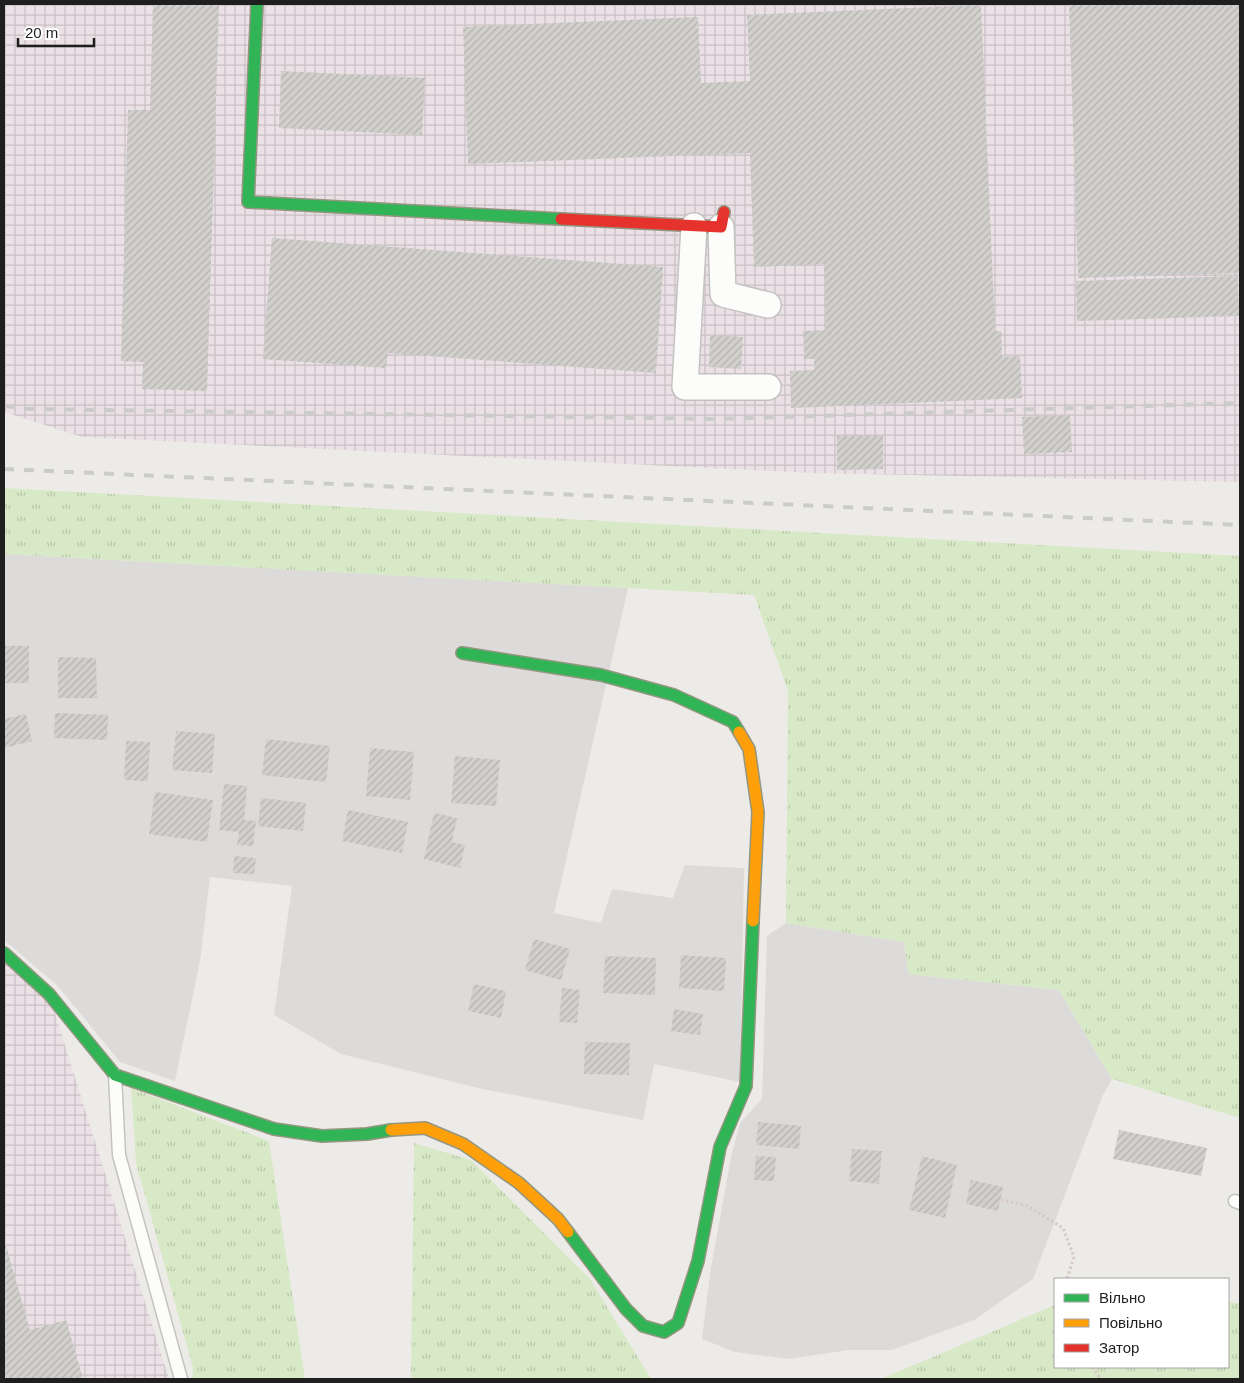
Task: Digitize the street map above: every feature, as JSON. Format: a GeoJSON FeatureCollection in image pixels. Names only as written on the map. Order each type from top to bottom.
{"type":"FeatureCollection","features":[{"type":"Feature","properties":{"kind":"street"},"geometry":{"type":"LineString","coordinates":[[257,4],[248,202],[694,226],[723,220],[723,294]]}},
{"type":"Feature","properties":{"kind":"street"},"geometry":{"type":"LineString","coordinates":[[694,226],[685,388],[768,387]]}},
{"type":"Feature","properties":{"kind":"street"},"geometry":{"type":"LineString","coordinates":[[690,294],[723,294],[768,305]]}},
{"type":"Feature","properties":{"kind":"street"},"geometry":{"type":"LineString","coordinates":[[4,953],[49,994],[114,1074],[274,1129],[322,1136],[425,1128],[462,1144],[519,1182],[558,1219],[626,1309],[643,1326],[664,1332],[678,1323],[698,1261],[720,1147],[746,1086],[758,812],[750,749],[733,722],[674,695],[601,675],[462,653]]}},
{"type":"Feature","properties":{"kind":"lane"},"geometry":{"type":"LineString","coordinates":[[114,1074],[118,1155],[181,1379]]}},
{"type":"Feature","properties":{"kind":"path"},"geometry":{"type":"LineString","coordinates":[[1000,1200],[1026,1205],[1063,1228],[1074,1257],[1067,1278]]}},
{"type":"Feature","properties":{"kind":"path"},"geometry":{"type":"LineString","coordinates":[[1093,1368],[1101,1379]]}},
{"type":"Feature","properties":{"kind":"shaded area"},"geometry":{"type":"Polygon","coordinates":[[[4,4],[1240,4],[1240,482],[811,473],[82,437],[4,412],[4,4]]]}},
{"type":"Feature","properties":{"kind":"shaded area"},"geometry":{"type":"Polygon","coordinates":[[[4,554],[628,588],[554,913],[601,923],[612,889],[673,898],[685,865],[744,868],[740,1082],[654,1064],[643,1120],[478,1088],[341,1054],[274,1015],[292,886],[210,877],[200,961],[175,1081],[120,1062],[57,985],[4,940],[4,554]]]}},
{"type":"Feature","properties":{"kind":"shaded area"},"geometry":{"type":"Polygon","coordinates":[[[786,923],[904,942],[909,974],[1059,990],[1112,1079],[1102,1097],[1033,1279],[974,1320],[892,1350],[849,1350],[789,1359],[735,1352],[702,1339],[710,1274],[731,1157],[740,1123],[762,1099],[767,936],[786,923]]]}},
{"type":"Feature","properties":{"kind":"shaded area"},"geometry":{"type":"Polygon","coordinates":[[[4,956],[49,994],[169,1379],[4,1379],[4,956]]]}},
{"type":"Feature","properties":{"kind":"green space"},"geometry":{"type":"Polygon","coordinates":[[[4,488],[1240,556],[1240,1118],[1112,1079],[1059,990],[909,974],[904,942],[786,923],[788,691],[754,595],[4,554],[4,488]]]}},
{"type":"Feature","properties":{"kind":"green space"},"geometry":{"type":"Polygon","coordinates":[[[131,1088],[269,1141],[305,1379],[192,1379],[193,1368],[136,1163],[131,1088]]]}},
{"type":"Feature","properties":{"kind":"green space"},"geometry":{"type":"Polygon","coordinates":[[[414,1143],[471,1160],[590,1279],[651,1379],[411,1379],[414,1143]]]}},
{"type":"Feature","properties":{"kind":"green space"},"geometry":{"type":"Polygon","coordinates":[[[1229,1302],[1240,1303],[1240,1379],[881,1379],[1054,1305],[1054,1368],[1229,1368],[1229,1302]]]}},
{"type":"Feature","properties":{"kind":"building"},"geometry":{"type":"Polygon","coordinates":[[[153,4],[219,4],[207,391],[142,389],[143,362],[121,361],[128,110],[150,110],[153,4]]]}},
{"type":"Feature","properties":{"kind":"building"},"geometry":{"type":"Polygon","coordinates":[[[1069,4],[1240,4],[1240,273],[1078,278],[1069,4]]]}},
{"type":"Feature","properties":{"kind":"building"},"geometry":{"type":"Polygon","coordinates":[[[981,5],[995,331],[1001,331],[1002,357],[1020,356],[1022,398],[791,408],[790,371],[814,370],[814,359],[804,359],[803,331],[826,330],[824,264],[754,267],[750,153],[468,164],[463,27],[698,17],[701,83],[750,81],[747,15],[981,5]]]}},
{"type":"Feature","properties":{"kind":"building"},"geometry":{"type":"Polygon","coordinates":[[[281,71],[425,78],[422,135],[279,128],[281,71]]]}},
{"type":"Feature","properties":{"kind":"building"},"geometry":{"type":"Polygon","coordinates":[[[272,238],[663,267],[656,373],[388,353],[386,368],[263,359],[272,238]]]}},
{"type":"Feature","properties":{"kind":"building"},"geometry":{"type":"Polygon","coordinates":[[[1238,276],[1239,316],[1077,321],[1076,281],[1238,276]]]}},
{"type":"Feature","properties":{"kind":"building"},"geometry":{"type":"Polygon","coordinates":[[[710,335],[743,337],[741,369],[709,367],[710,335]]]}},
{"type":"Feature","properties":{"kind":"building"},"geometry":{"type":"Polygon","coordinates":[[[1070,415],[1072,452],[1024,454],[1022,417],[1070,415]]]}},
{"type":"Feature","properties":{"kind":"building"},"geometry":{"type":"Polygon","coordinates":[[[837,436],[883,436],[883,469],[837,470],[837,436]]]}},
{"type":"Feature","properties":{"kind":"building"},"geometry":{"type":"Polygon","coordinates":[[[4,646],[29,646],[29,683],[4,683],[4,646]]]}},
{"type":"Feature","properties":{"kind":"building"},"geometry":{"type":"Polygon","coordinates":[[[58,657],[96,658],[97,698],[58,698],[58,657]]]}},
{"type":"Feature","properties":{"kind":"building"},"geometry":{"type":"Polygon","coordinates":[[[55,713],[108,715],[107,740],[54,738],[55,713]]]}},
{"type":"Feature","properties":{"kind":"building"},"geometry":{"type":"Polygon","coordinates":[[[26,714],[32,741],[4,748],[4,719],[26,714]]]}},
{"type":"Feature","properties":{"kind":"building"},"geometry":{"type":"Polygon","coordinates":[[[176,731],[215,734],[212,773],[172,770],[176,731]]]}},
{"type":"Feature","properties":{"kind":"building"},"geometry":{"type":"Polygon","coordinates":[[[266,739],[330,746],[326,782],[262,775],[266,739]]]}},
{"type":"Feature","properties":{"kind":"building"},"geometry":{"type":"Polygon","coordinates":[[[126,741],[150,742],[148,781],[124,780],[126,741]]]}},
{"type":"Feature","properties":{"kind":"building"},"geometry":{"type":"Polygon","coordinates":[[[370,748],[414,752],[410,800],[366,796],[370,748]]]}},
{"type":"Feature","properties":{"kind":"building"},"geometry":{"type":"Polygon","coordinates":[[[455,756],[500,760],[496,806],[451,803],[455,756]]]}},
{"type":"Feature","properties":{"kind":"building"},"geometry":{"type":"Polygon","coordinates":[[[224,784],[247,786],[244,820],[256,821],[253,846],[237,845],[239,832],[219,830],[224,784]]]}},
{"type":"Feature","properties":{"kind":"building"},"geometry":{"type":"Polygon","coordinates":[[[155,792],[213,800],[207,842],[149,834],[155,792]]]}},
{"type":"Feature","properties":{"kind":"building"},"geometry":{"type":"Polygon","coordinates":[[[261,798],[306,803],[303,831],[258,826],[261,798]]]}},
{"type":"Feature","properties":{"kind":"building"},"geometry":{"type":"Polygon","coordinates":[[[348,810],[408,822],[402,853],[342,841],[348,810]]]}},
{"type":"Feature","properties":{"kind":"building"},"geometry":{"type":"Polygon","coordinates":[[[434,813],[457,818],[452,842],[465,845],[460,868],[424,859],[434,813]]]}},
{"type":"Feature","properties":{"kind":"building"},"geometry":{"type":"Polygon","coordinates":[[[234,856],[256,858],[254,874],[233,873],[234,856]]]}},
{"type":"Feature","properties":{"kind":"building"},"geometry":{"type":"Polygon","coordinates":[[[534,939],[570,949],[561,980],[525,970],[534,939]]]}},
{"type":"Feature","properties":{"kind":"building"},"geometry":{"type":"Polygon","coordinates":[[[681,955],[726,958],[724,991],[679,988],[681,955]]]}},
{"type":"Feature","properties":{"kind":"building"},"geometry":{"type":"Polygon","coordinates":[[[605,956],[656,958],[655,995],[603,993],[605,956]]]}},
{"type":"Feature","properties":{"kind":"building"},"geometry":{"type":"Polygon","coordinates":[[[474,984],[506,991],[501,1018],[468,1011],[474,984]]]}},
{"type":"Feature","properties":{"kind":"building"},"geometry":{"type":"Polygon","coordinates":[[[562,988],[580,990],[577,1023],[559,1022],[562,988]]]}},
{"type":"Feature","properties":{"kind":"building"},"geometry":{"type":"Polygon","coordinates":[[[674,1009],[703,1014],[700,1035],[671,1031],[674,1009]]]}},
{"type":"Feature","properties":{"kind":"building"},"geometry":{"type":"Polygon","coordinates":[[[585,1042],[630,1043],[629,1075],[584,1074],[585,1042]]]}},
{"type":"Feature","properties":{"kind":"building"},"geometry":{"type":"Polygon","coordinates":[[[758,1122],[801,1126],[799,1149],[756,1145],[758,1122]]]}},
{"type":"Feature","properties":{"kind":"building"},"geometry":{"type":"Polygon","coordinates":[[[1119,1130],[1207,1148],[1201,1176],[1113,1159],[1119,1130]]]}},
{"type":"Feature","properties":{"kind":"building"},"geometry":{"type":"Polygon","coordinates":[[[852,1149],[882,1151],[879,1184],[849,1181],[852,1149]]]}},
{"type":"Feature","properties":{"kind":"building"},"geometry":{"type":"Polygon","coordinates":[[[756,1156],[776,1157],[774,1181],[754,1180],[756,1156]]]}},
{"type":"Feature","properties":{"kind":"building"},"geometry":{"type":"Polygon","coordinates":[[[922,1156],[957,1165],[945,1218],[909,1210],[922,1156]]]}},
{"type":"Feature","properties":{"kind":"building"},"geometry":{"type":"Polygon","coordinates":[[[971,1180],[1003,1187],[998,1211],[966,1204],[971,1180]]]}},
{"type":"Feature","properties":{"kind":"building"},"geometry":{"type":"Polygon","coordinates":[[[4,1239],[30,1330],[66,1320],[83,1379],[4,1379],[4,1239]]]}},
{"type":"Feature","properties":{"kind":"railway"},"geometry":{"type":"LineString","coordinates":[[4,406],[31,409],[717,419],[1240,403]]}},
{"type":"Feature","properties":{"kind":"railway"},"geometry":{"type":"LineString","coordinates":[[4,469],[1240,525]]}},
{"type":"Feature","properties":{"kind":"traffic: fast"},"geometry":{"type":"LineString","coordinates":[[257,4],[248,202],[561,219]]}},
{"type":"Feature","properties":{"kind":"traffic: fast"},"geometry":{"type":"LineString","coordinates":[[462,653],[601,675],[674,695],[733,722],[739,732]]}},
{"type":"Feature","properties":{"kind":"traffic: fast"},"geometry":{"type":"LineString","coordinates":[[568,1232],[626,1309],[643,1326],[664,1332],[678,1323],[698,1261],[720,1147],[746,1086],[753,921]]}},
{"type":"Feature","properties":{"kind":"traffic: fast"},"geometry":{"type":"LineString","coordinates":[[4,953],[49,994],[115,1075],[274,1129],[322,1136],[367,1134],[391,1130]]}},
{"type":"Feature","properties":{"kind":"traffic: slow"},"geometry":{"type":"LineString","coordinates":[[739,732],[749,749],[758,812],[753,921]]}},
{"type":"Feature","properties":{"kind":"traffic: slow"},"geometry":{"type":"LineString","coordinates":[[391,1130],[425,1128],[463,1144],[519,1183],[558,1219],[568,1232]]}},
{"type":"Feature","properties":{"kind":"traffic: jam"},"geometry":{"type":"LineString","coordinates":[[561,219],[721,227],[724,212]]}}]}
